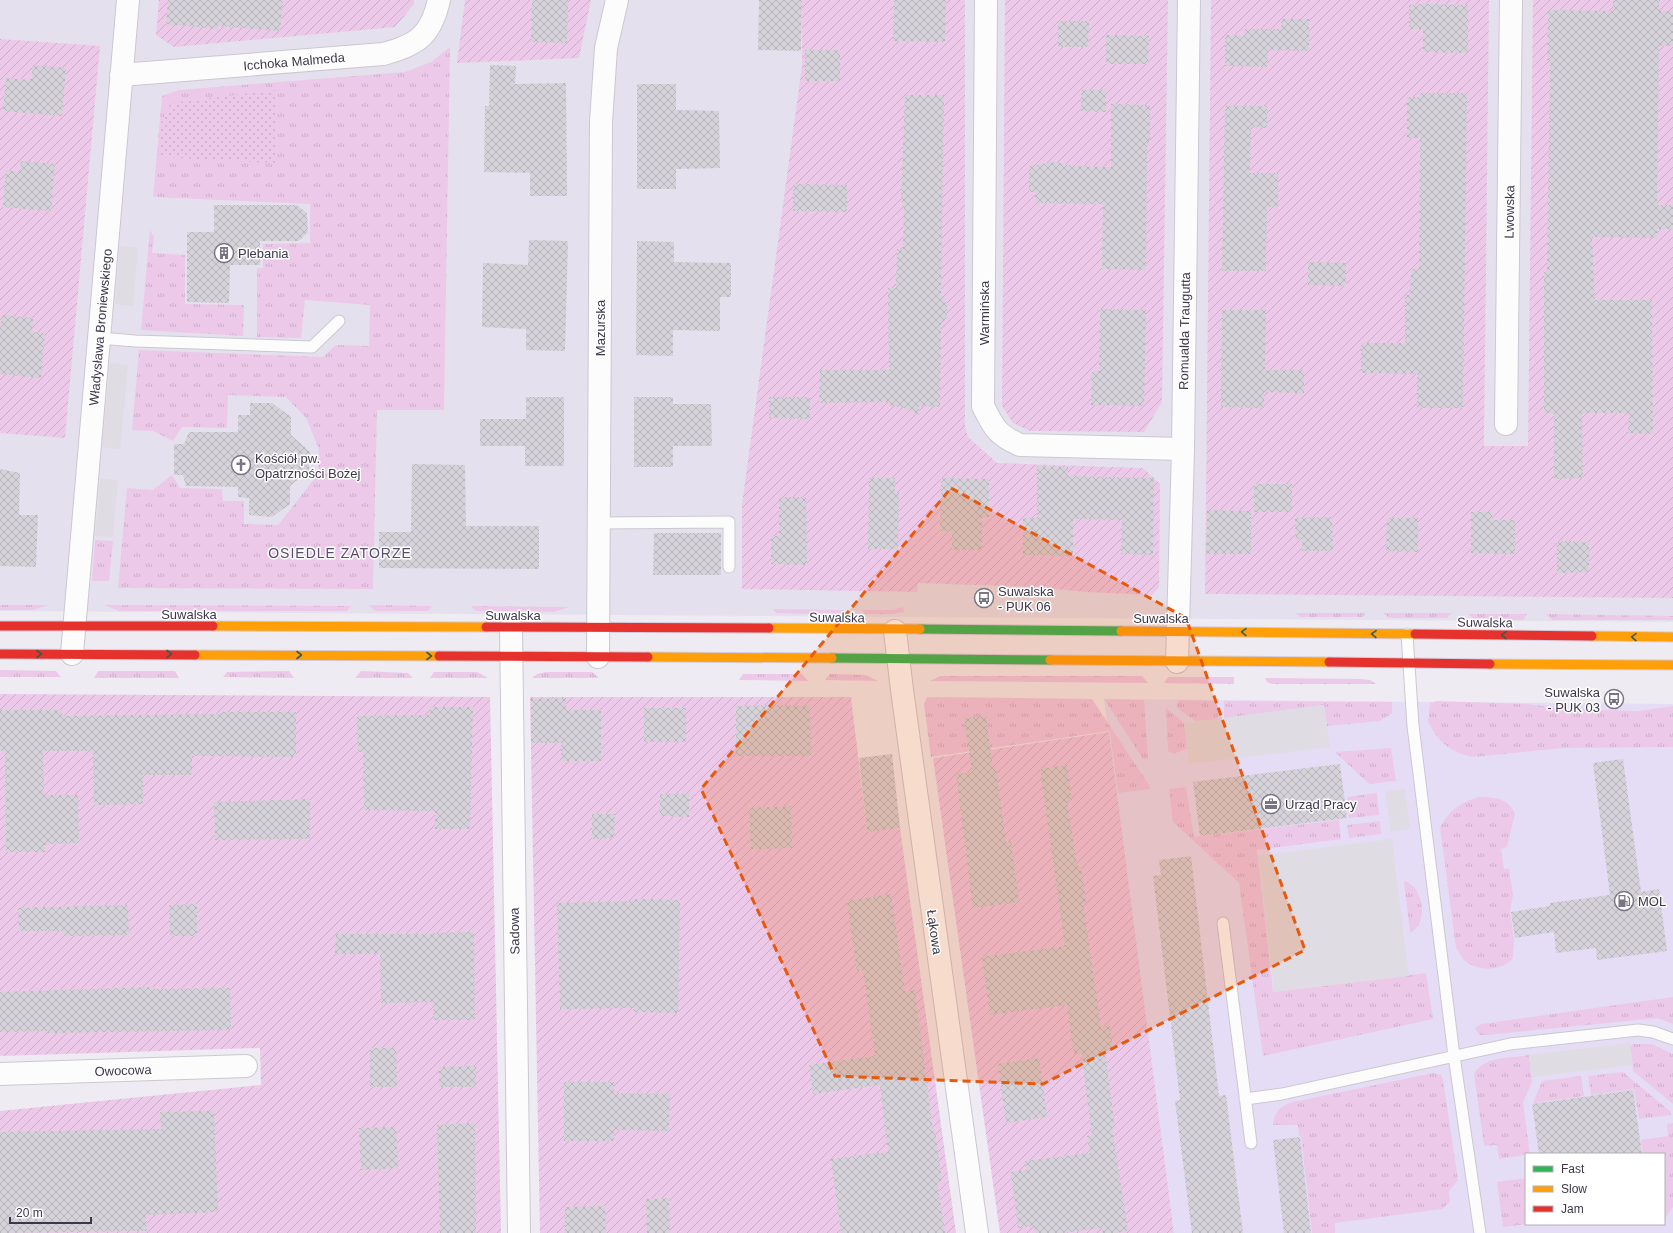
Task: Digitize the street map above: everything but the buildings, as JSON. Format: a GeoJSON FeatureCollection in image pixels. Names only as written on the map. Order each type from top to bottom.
{"type":"FeatureCollection","features":[{"type":"Feature","properties":{"kind":"street","name":"Władysława Broniewskiego"},"geometry":{"type":"LineString","coordinates":[[72,654],[128,0]]}},
{"type":"Feature","properties":{"kind":"street","name":"Icchoka Malmeda"},"geometry":{"type":"LineString","coordinates":[[121,75],[383,54],[400,49],[422,38],[429,29],[439,0]]}},
{"type":"Feature","properties":{"kind":"street","name":"Mazurska"},"geometry":{"type":"LineString","coordinates":[[598,657],[601,122],[606,48],[617,0]]}},
{"type":"Feature","properties":{"kind":"street","name":"Warmińska"},"geometry":{"type":"LineString","coordinates":[[986,0],[983,406],[993,426],[1004,438],[1020,445],[1182,449]]}},
{"type":"Feature","properties":{"kind":"street","name":"Romualda Traugutta"},"geometry":{"type":"LineString","coordinates":[[1177,662],[1189,0]]}},
{"type":"Feature","properties":{"kind":"street","name":"Lwowska"},"geometry":{"type":"LineString","coordinates":[[1506,424],[1511,0]]}},
{"type":"Feature","properties":{"kind":"street","name":"Suwalska"},"geometry":{"type":"LineString","coordinates":[[0,626],[598,628],[895,631],[1178,631],[1673,637]]}},
{"type":"Feature","properties":{"kind":"street","name":"Sadowa"},"geometry":{"type":"LineString","coordinates":[[511,628],[519,1233]]}},
{"type":"Feature","properties":{"kind":"street","name":"Łąkowa"},"geometry":{"type":"LineString","coordinates":[[895,631],[977,1233]]}},
{"type":"Feature","properties":{"kind":"street"},"geometry":{"type":"LineString","coordinates":[[0,654],[511,656],[1673,665]]}},
{"type":"Feature","properties":{"kind":"street","name":"Owocowa"},"geometry":{"type":"LineString","coordinates":[[0,1074],[246,1066]]}},
{"type":"Feature","properties":{"kind":"lane"},"geometry":{"type":"LineString","coordinates":[[99,338],[135,341],[312,347],[339,321]]}},
{"type":"Feature","properties":{"kind":"lane"},"geometry":{"type":"LineString","coordinates":[[598,523],[729,522],[729,567]]}},
{"type":"Feature","properties":{"kind":"lane"},"geometry":{"type":"LineString","coordinates":[[1407,634],[1413,726],[1454,1056],[1480,1233]]}},
{"type":"Feature","properties":{"kind":"lane"},"geometry":{"type":"LineString","coordinates":[[1223,923],[1251,1143]]}},
{"type":"Feature","properties":{"kind":"lane"},"geometry":{"type":"LineString","coordinates":[[1245,1099],[1282,1094],[1510,1044],[1638,1030],[1653,1032],[1673,1039]]}},
{"type":"Feature","properties":{"kind":"highlighted area"},"geometry":{"type":"Polygon","coordinates":[[[951,488],[1186,618],[1305,950],[1043,1084],[835,1076],[701,789],[951,488]]]}},
{"type":"Feature","properties":{"kind":"shaded area"},"geometry":{"type":"Polygon","coordinates":[[[0,0],[1673,0],[1673,622],[0,611],[0,0]]]}},
{"type":"Feature","properties":{"kind":"shaded area"},"geometry":{"type":"Polygon","coordinates":[[[120,246],[138,248],[133,306],[115,304],[120,246]]]}},
{"type":"Feature","properties":{"kind":"shaded area"},"geometry":{"type":"Polygon","coordinates":[[[110,363],[128,365],[120,449],[102,447],[110,363]]]}},
{"type":"Feature","properties":{"kind":"shaded area"},"geometry":{"type":"Polygon","coordinates":[[[100,479],[118,480],[113,537],[95,536],[100,479]]]}},
{"type":"Feature","properties":{"kind":"shaded area"},"geometry":{"type":"Polygon","coordinates":[[[1104,699],[1673,704],[1673,1233],[1174,1233],[1104,699]]]}},
{"type":"Feature","properties":{"kind":"shaded area"},"geometry":{"type":"Polygon","coordinates":[[[1324,705],[1330,747],[1189,764],[1184,723],[1324,705]]]}},
{"type":"Feature","properties":{"kind":"shaded area"},"geometry":{"type":"Polygon","coordinates":[[[1405,789],[1410,829],[1391,832],[1385,792],[1405,789]]]}},
{"type":"Feature","properties":{"kind":"shaded area"},"geometry":{"type":"Polygon","coordinates":[[[1392,839],[1409,976],[1274,992],[1259,856],[1392,839]]]}},
{"type":"Feature","properties":{"kind":"shaded area"},"geometry":{"type":"Polygon","coordinates":[[[1630,1043],[1633,1065],[1532,1077],[1529,1055],[1630,1043]]]}},
{"type":"Feature","properties":{"kind":"green space"},"geometry":{"type":"Polygon","coordinates":[[[159,0],[414,0],[414,4],[395,27],[174,47],[156,35],[159,0]]]}},
{"type":"Feature","properties":{"kind":"green space"},"geometry":{"type":"Polygon","coordinates":[[[465,0],[591,0],[579,58],[457,63],[465,0]]]}},
{"type":"Feature","properties":{"kind":"green space"},"geometry":{"type":"Polygon","coordinates":[[[802,0],[965,0],[965,426],[968,437],[997,463],[1143,468],[1160,484],[1159,587],[1152,595],[1087,592],[1033,587],[918,583],[917,592],[742,589],[742,504],[802,66],[802,0]]]}},
{"type":"Feature","properties":{"kind":"green space"},"geometry":{"type":"Polygon","coordinates":[[[1005,0],[1168,0],[1162,402],[1144,432],[1030,431],[1013,423],[1002,406],[1005,0]]]}},
{"type":"Feature","properties":{"kind":"green space"},"geometry":{"type":"Polygon","coordinates":[[[1211,0],[1489,0],[1484,446],[1528,446],[1533,0],[1673,0],[1673,598],[1205,594],[1211,0]]]}},
{"type":"Feature","properties":{"kind":"green space"},"geometry":{"type":"Polygon","coordinates":[[[0,39],[100,46],[65,438],[0,433],[0,39]]]}},
{"type":"Feature","properties":{"kind":"green space"},"geometry":{"type":"Polygon","coordinates":[[[450,47],[444,410],[377,410],[373,589],[118,588],[127,488],[153,490],[172,475],[180,488],[222,489],[223,501],[244,501],[244,524],[278,525],[318,474],[319,449],[306,418],[286,397],[228,395],[227,428],[182,427],[173,441],[153,431],[132,430],[139,350],[323,357],[336,345],[369,346],[370,305],[305,300],[301,338],[257,337],[257,268],[263,268],[263,244],[310,243],[310,204],[153,197],[162,96],[179,90],[405,72],[431,62],[450,47]]]}},
{"type":"Feature","properties":{"kind":"green space"},"geometry":{"type":"Polygon","coordinates":[[[277,90],[276,163],[158,157],[161,123],[171,103],[277,90]]]}},
{"type":"Feature","properties":{"kind":"green space"},"geometry":{"type":"Polygon","coordinates":[[[150,230],[154,237],[152,253],[185,255],[185,304],[244,305],[243,336],[141,330],[150,230]]]}},
{"type":"Feature","properties":{"kind":"green space"},"geometry":{"type":"Polygon","coordinates":[[[95,540],[113,541],[109,581],[92,581],[95,540]]]}},
{"type":"Feature","properties":{"kind":"green space"},"geometry":{"type":"Polygon","coordinates":[[[0,605],[49,605],[33,610],[0,610],[0,605]]]}},
{"type":"Feature","properties":{"kind":"green space"},"geometry":{"type":"Polygon","coordinates":[[[104,605],[351,606],[347,611],[119,611],[104,605]]]}},
{"type":"Feature","properties":{"kind":"green space"},"geometry":{"type":"Polygon","coordinates":[[[369,605],[432,606],[428,611],[375,611],[369,605]]]}},
{"type":"Feature","properties":{"kind":"green space"},"geometry":{"type":"Polygon","coordinates":[[[471,606],[569,607],[554,612],[476,611],[471,606]]]}},
{"type":"Feature","properties":{"kind":"green space"},"geometry":{"type":"Polygon","coordinates":[[[903,607],[904,612],[893,614],[865,614],[862,610],[892,610],[903,607]]]}},
{"type":"Feature","properties":{"kind":"green space"},"geometry":{"type":"Polygon","coordinates":[[[773,609],[844,610],[839,615],[776,613],[773,609]]]}},
{"type":"Feature","properties":{"kind":"green space"},"geometry":{"type":"Polygon","coordinates":[[[1295,613],[1366,613],[1362,617],[1300,617],[1295,613]]]}},
{"type":"Feature","properties":{"kind":"green space"},"geometry":{"type":"Polygon","coordinates":[[[1384,613],[1452,613],[1447,618],[1389,618],[1384,613]]]}},
{"type":"Feature","properties":{"kind":"green space"},"geometry":{"type":"Polygon","coordinates":[[[1468,614],[1527,614],[1523,620],[1474,619],[1468,614]]]}},
{"type":"Feature","properties":{"kind":"green space"},"geometry":{"type":"Polygon","coordinates":[[[1546,614],[1673,616],[1673,620],[1552,620],[1546,614]]]}},
{"type":"Feature","properties":{"kind":"green space"},"geometry":{"type":"Polygon","coordinates":[[[0,670],[56,671],[61,677],[0,677],[0,670]]]}},
{"type":"Feature","properties":{"kind":"green space"},"geometry":{"type":"Polygon","coordinates":[[[98,671],[175,671],[179,678],[94,678],[98,671]]]}},
{"type":"Feature","properties":{"kind":"green space"},"geometry":{"type":"Polygon","coordinates":[[[289,671],[294,678],[223,677],[227,672],[289,671]]]}},
{"type":"Feature","properties":{"kind":"green space"},"geometry":{"type":"Polygon","coordinates":[[[361,671],[408,673],[413,678],[355,678],[361,671]]]}},
{"type":"Feature","properties":{"kind":"green space"},"geometry":{"type":"Polygon","coordinates":[[[434,672],[477,672],[488,678],[430,678],[434,672]]]}},
{"type":"Feature","properties":{"kind":"green space"},"geometry":{"type":"Polygon","coordinates":[[[546,672],[592,672],[599,678],[532,678],[537,674],[546,672]]]}},
{"type":"Feature","properties":{"kind":"green space"},"geometry":{"type":"Polygon","coordinates":[[[743,674],[802,674],[808,681],[739,680],[743,674]]]}},
{"type":"Feature","properties":{"kind":"green space"},"geometry":{"type":"Polygon","coordinates":[[[830,674],[866,675],[878,681],[825,680],[830,674]]]}},
{"type":"Feature","properties":{"kind":"green space"},"geometry":{"type":"Polygon","coordinates":[[[940,676],[1142,676],[1148,683],[930,681],[940,676]]]}},
{"type":"Feature","properties":{"kind":"green space"},"geometry":{"type":"Polygon","coordinates":[[[1168,677],[1234,677],[1234,684],[1164,683],[1168,677]]]}},
{"type":"Feature","properties":{"kind":"green space"},"geometry":{"type":"Polygon","coordinates":[[[1265,678],[1361,679],[1370,680],[1377,684],[1272,684],[1267,682],[1265,678]]]}},
{"type":"Feature","properties":{"kind":"green space"},"geometry":{"type":"Polygon","coordinates":[[[0,694],[490,697],[501,1233],[0,1233],[0,1111],[261,1085],[260,1048],[0,1056],[0,694]]]}},
{"type":"Feature","properties":{"kind":"green space"},"geometry":{"type":"Polygon","coordinates":[[[530,697],[851,697],[867,831],[900,828],[956,1233],[540,1233],[530,697]]]}},
{"type":"Feature","properties":{"kind":"green space"},"geometry":{"type":"Polygon","coordinates":[[[927,697],[1092,699],[1149,785],[1150,789],[1118,793],[1110,731],[931,757],[924,704],[927,697]]]}},
{"type":"Feature","properties":{"kind":"green space"},"geometry":{"type":"Polygon","coordinates":[[[1104,699],[1144,700],[1148,759],[1143,759],[1104,699]]]}},
{"type":"Feature","properties":{"kind":"green space"},"geometry":{"type":"Polygon","coordinates":[[[1179,700],[1217,701],[1218,719],[1195,721],[1176,707],[1179,700]]]}},
{"type":"Feature","properties":{"kind":"green space"},"geometry":{"type":"Polygon","coordinates":[[[1224,701],[1392,702],[1392,713],[1380,721],[1327,726],[1324,705],[1224,718],[1224,701]]]}},
{"type":"Feature","properties":{"kind":"green space"},"geometry":{"type":"Polygon","coordinates":[[[1437,701],[1528,704],[1565,709],[1638,711],[1673,706],[1673,747],[1563,748],[1474,757],[1459,753],[1446,746],[1432,729],[1428,722],[1430,703],[1437,701]]]}},
{"type":"Feature","properties":{"kind":"green space"},"geometry":{"type":"Polygon","coordinates":[[[1166,708],[1184,723],[1187,748],[1174,754],[1168,751],[1166,708]]]}},
{"type":"Feature","properties":{"kind":"green space"},"geometry":{"type":"Polygon","coordinates":[[[1109,732],[1174,1233],[1000,1233],[933,758],[1109,732]]]}},
{"type":"Feature","properties":{"kind":"green space"},"geometry":{"type":"Polygon","coordinates":[[[1391,748],[1396,781],[1369,784],[1335,752],[1391,748]]]}},
{"type":"Feature","properties":{"kind":"green space"},"geometry":{"type":"Polygon","coordinates":[[[1186,787],[1194,837],[1339,820],[1341,839],[1257,850],[1273,992],[1426,973],[1433,1019],[1263,1056],[1239,883],[1173,822],[1169,789],[1186,787]]]}},
{"type":"Feature","properties":{"kind":"green space"},"geometry":{"type":"Polygon","coordinates":[[[1377,793],[1379,815],[1349,818],[1347,797],[1377,793]]]}},
{"type":"Feature","properties":{"kind":"green space"},"geometry":{"type":"Polygon","coordinates":[[[1479,797],[1490,797],[1505,802],[1515,814],[1507,847],[1501,849],[1504,869],[1509,868],[1513,895],[1510,910],[1514,939],[1513,958],[1502,966],[1489,969],[1468,963],[1463,959],[1456,948],[1440,827],[1452,811],[1461,804],[1479,797]]]}},
{"type":"Feature","properties":{"kind":"green space"},"geometry":{"type":"Polygon","coordinates":[[[1380,821],[1381,834],[1349,838],[1347,825],[1380,821]]]}},
{"type":"Feature","properties":{"kind":"green space"},"geometry":{"type":"Polygon","coordinates":[[[1404,881],[1411,884],[1416,890],[1420,897],[1422,906],[1420,922],[1410,933],[1404,881]]]}},
{"type":"Feature","properties":{"kind":"green space"},"geometry":{"type":"Polygon","coordinates":[[[1673,997],[1673,1024],[1657,1018],[1487,1035],[1480,1035],[1475,1029],[1477,1026],[1482,1024],[1673,997]]]}},
{"type":"Feature","properties":{"kind":"green space"},"geometry":{"type":"Polygon","coordinates":[[[1634,1044],[1652,1044],[1673,1054],[1673,1104],[1633,1071],[1630,1046],[1634,1044]]]}},
{"type":"Feature","properties":{"kind":"green space"},"geometry":{"type":"Polygon","coordinates":[[[1529,1055],[1532,1082],[1523,1102],[1530,1153],[1499,1159],[1497,1145],[1484,1146],[1474,1074],[1478,1068],[1484,1064],[1506,1058],[1529,1055]]]}},
{"type":"Feature","properties":{"kind":"green space"},"geometry":{"type":"Polygon","coordinates":[[[1623,1072],[1671,1112],[1671,1115],[1639,1119],[1634,1089],[1591,1095],[1588,1076],[1623,1072]]]}},
{"type":"Feature","properties":{"kind":"green space"},"geometry":{"type":"Polygon","coordinates":[[[1433,1073],[1441,1075],[1443,1079],[1458,1180],[1449,1191],[1450,1202],[1442,1209],[1335,1223],[1335,1233],[1312,1233],[1301,1136],[1299,1136],[1298,1125],[1273,1125],[1275,1116],[1279,1110],[1285,1105],[1293,1102],[1433,1073]]]}},
{"type":"Feature","properties":{"kind":"green space"},"geometry":{"type":"Polygon","coordinates":[[[1581,1076],[1584,1096],[1533,1103],[1542,1081],[1581,1076]]]}},
{"type":"Feature","properties":{"kind":"green space"},"geometry":{"type":"Polygon","coordinates":[[[1673,1123],[1673,1207],[1665,1219],[1665,1153],[1643,1153],[1641,1140],[1668,1136],[1667,1124],[1673,1123]]]}},
{"type":"Feature","properties":{"kind":"green space"},"geometry":{"type":"Polygon","coordinates":[[[1525,1178],[1525,1224],[1503,1227],[1497,1182],[1525,1178]]]}},
{"type":"Feature","properties":{"kind":"traffic: fast"},"geometry":{"type":"LineString","coordinates":[[920,629],[1121,631]]}},
{"type":"Feature","properties":{"kind":"traffic: fast"},"geometry":{"type":"LineString","coordinates":[[832,658],[1050,660]]}},
{"type":"Feature","properties":{"kind":"traffic: slow"},"geometry":{"type":"LineString","coordinates":[[213,626],[486,627]]}},
{"type":"Feature","properties":{"kind":"traffic: slow"},"geometry":{"type":"LineString","coordinates":[[769,628],[920,629]]}},
{"type":"Feature","properties":{"kind":"traffic: slow"},"geometry":{"type":"LineString","coordinates":[[1121,631],[1415,634]]}},
{"type":"Feature","properties":{"kind":"traffic: slow"},"geometry":{"type":"LineString","coordinates":[[1592,636],[1673,637]]}},
{"type":"Feature","properties":{"kind":"traffic: slow"},"geometry":{"type":"LineString","coordinates":[[195,655],[439,656]]}},
{"type":"Feature","properties":{"kind":"traffic: slow"},"geometry":{"type":"LineString","coordinates":[[648,657],[832,658]]}},
{"type":"Feature","properties":{"kind":"traffic: slow"},"geometry":{"type":"LineString","coordinates":[[1050,660],[1329,662]]}},
{"type":"Feature","properties":{"kind":"traffic: slow"},"geometry":{"type":"LineString","coordinates":[[1490,664],[1673,665]]}},
{"type":"Feature","properties":{"kind":"traffic: jam"},"geometry":{"type":"LineString","coordinates":[[0,626],[213,626]]}},
{"type":"Feature","properties":{"kind":"traffic: jam"},"geometry":{"type":"LineString","coordinates":[[486,627],[769,628]]}},
{"type":"Feature","properties":{"kind":"traffic: jam"},"geometry":{"type":"LineString","coordinates":[[1415,634],[1592,636]]}},
{"type":"Feature","properties":{"kind":"traffic: jam"},"geometry":{"type":"LineString","coordinates":[[0,654],[195,655]]}},
{"type":"Feature","properties":{"kind":"traffic: jam"},"geometry":{"type":"LineString","coordinates":[[439,656],[648,657]]}},
{"type":"Feature","properties":{"kind":"traffic: jam"},"geometry":{"type":"LineString","coordinates":[[1329,662],[1490,664]]}},
{"type":"Feature","properties":{"kind":"place","name":"Plebania"},"geometry":{"type":"Point","coordinates":[224,253]}},
{"type":"Feature","properties":{"kind":"place","name":"Kościół pw. Opatrzności Bożej"},"geometry":{"type":"Point","coordinates":[241,465]}},
{"type":"Feature","properties":{"kind":"place","name":"Suwalska - PUK 06"},"geometry":{"type":"Point","coordinates":[984,598]}},
{"type":"Feature","properties":{"kind":"place","name":"Suwalska - PUK 03"},"geometry":{"type":"Point","coordinates":[1614,699]}},
{"type":"Feature","properties":{"kind":"place","name":"Urząd Pracy"},"geometry":{"type":"Point","coordinates":[1271,804]}},
{"type":"Feature","properties":{"kind":"place","name":"MOL"},"geometry":{"type":"Point","coordinates":[1624,901]}},
{"type":"Feature","properties":{"kind":"district","name":"OSIEDLE ZATORZE"},"geometry":{"type":"Point","coordinates":[340,553]}}]}
